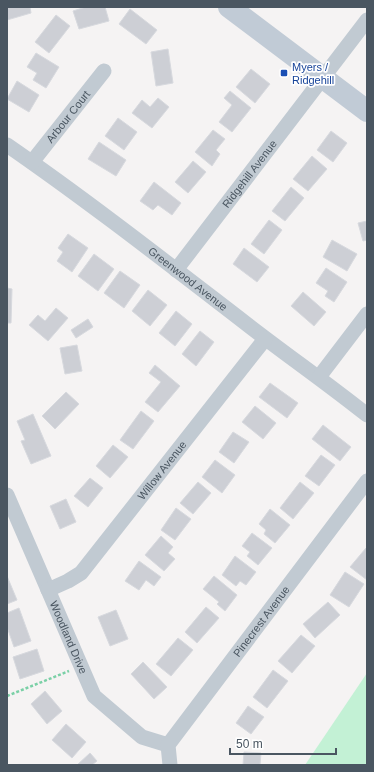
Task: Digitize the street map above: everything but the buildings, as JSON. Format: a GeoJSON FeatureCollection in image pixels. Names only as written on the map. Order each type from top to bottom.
{"type":"FeatureCollection","features":[{"type":"Feature","properties":{"kind":"main road"},"geometry":{"type":"LineString","coordinates":[[229,7],[367,111]]}},
{"type":"Feature","properties":{"kind":"street","name":"Ridgehill Avenue"},"geometry":{"type":"LineString","coordinates":[[176,270],[367,20]]}},
{"type":"Feature","properties":{"kind":"street","name":"Arbour Court"},"geometry":{"type":"LineString","coordinates":[[32,162],[104,70]]}},
{"type":"Feature","properties":{"kind":"street","name":"Greenwood Avenue"},"geometry":{"type":"LineString","coordinates":[[7,145],[32,162],[367,415]]}},
{"type":"Feature","properties":{"kind":"street"},"geometry":{"type":"LineString","coordinates":[[318,377],[367,314]]}},
{"type":"Feature","properties":{"kind":"street","name":"Willow Avenue"},"geometry":{"type":"LineString","coordinates":[[48,590],[81,573],[265,339]]}},
{"type":"Feature","properties":{"kind":"street","name":"Pinecrest Avenue"},"geometry":{"type":"LineString","coordinates":[[168,745],[367,481]]}},
{"type":"Feature","properties":{"kind":"street","name":"Woodland Drive"},"geometry":{"type":"LineString","coordinates":[[7,495],[94,696],[142,737],[168,745]]}},
{"type":"Feature","properties":{"kind":"street"},"geometry":{"type":"LineString","coordinates":[[168,745],[170,765]]}},
{"type":"Feature","properties":{"kind":"path"},"geometry":{"type":"LineString","coordinates":[[7,696],[81,666]]}},
{"type":"Feature","properties":{"kind":"green space"},"geometry":{"type":"Polygon","coordinates":[[[367,673],[367,765],[305,765],[367,673]]]}},
{"type":"Feature","properties":{"kind":"place","name":"Myers / Ridgehill"},"geometry":{"type":"Point","coordinates":[284,73]}}]}
